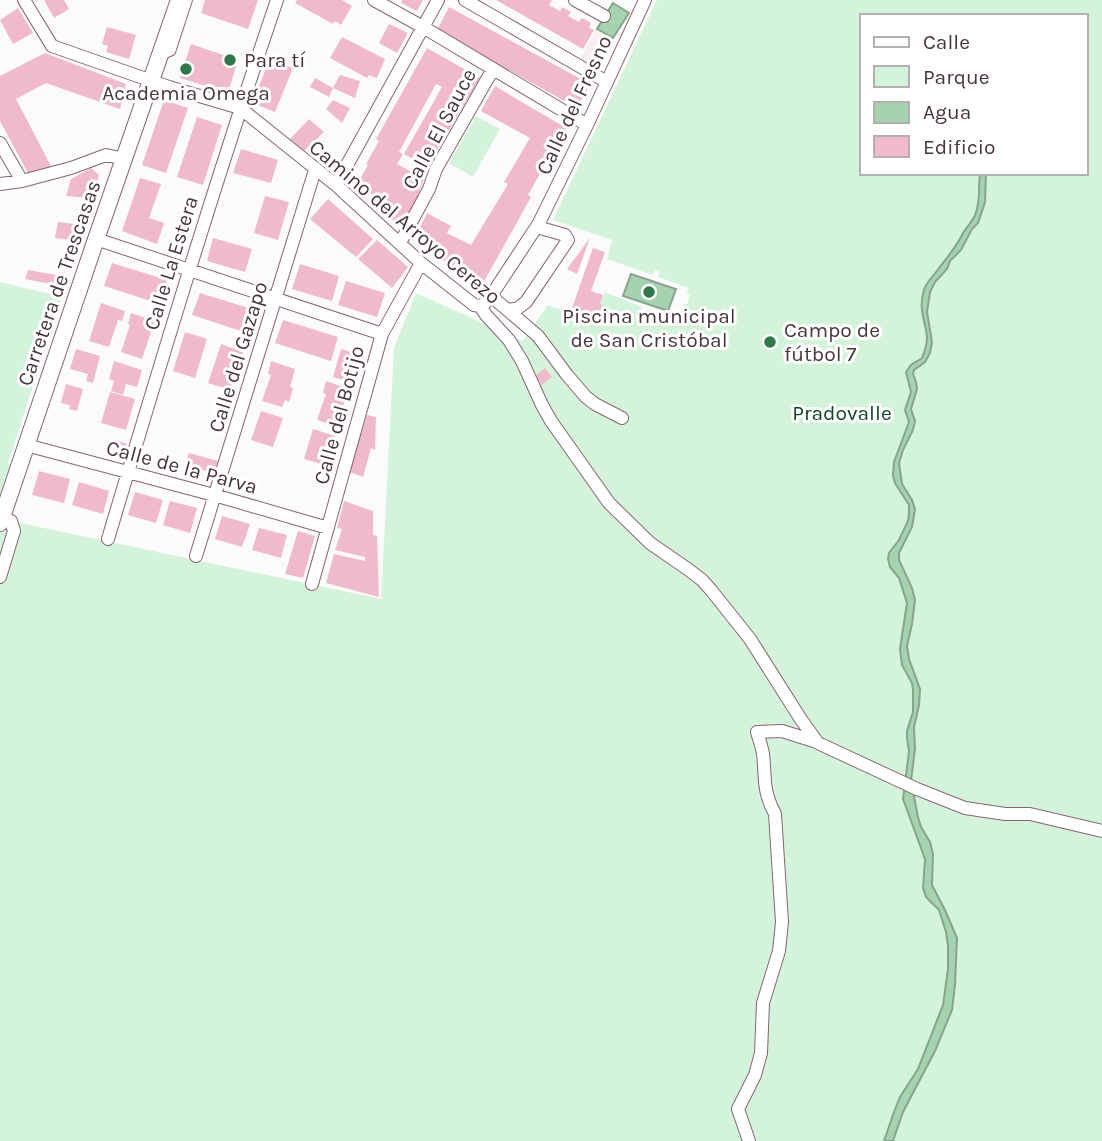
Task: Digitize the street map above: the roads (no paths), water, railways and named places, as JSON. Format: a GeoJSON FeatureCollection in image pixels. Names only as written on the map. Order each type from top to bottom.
{"type":"FeatureCollection","features":[{"type":"Feature","properties":{"kind":"street","name":"Camino del Arroyo Cerezo"},"geometry":{"type":"LineString","coordinates":[[24,0],[52,46],[240,108],[336,185],[421,263],[474,305],[480,306],[509,340],[551,421],[609,503],[650,543],[702,580],[711,590],[750,639],[818,743]]}},
{"type":"Feature","properties":{"kind":"street","name":"Carretera de Trescasas"},"geometry":{"type":"LineString","coordinates":[[6,522],[26,445],[178,0]]}},
{"type":"Feature","properties":{"kind":"street","name":"Calle La Estera"},"geometry":{"type":"LineString","coordinates":[[108,539],[188,270],[277,0]]}},
{"type":"Feature","properties":{"kind":"street"},"geometry":{"type":"LineString","coordinates":[[374,0],[587,125]]}},
{"type":"Feature","properties":{"kind":"street"},"geometry":{"type":"LineString","coordinates":[[336,185],[438,0]]}},
{"type":"Feature","properties":{"kind":"street"},"geometry":{"type":"LineString","coordinates":[[465,0],[607,82]]}},
{"type":"Feature","properties":{"kind":"street"},"geometry":{"type":"LineString","coordinates":[[575,0],[604,16]]}},
{"type":"Feature","properties":{"kind":"street","name":"Calle del Fresno"},"geometry":{"type":"LineString","coordinates":[[480,306],[491,296],[537,227],[645,0]]}},
{"type":"Feature","properties":{"kind":"street","name":"Calle El Sauce"},"geometry":{"type":"LineString","coordinates":[[400,243],[429,189],[436,169],[493,69]]}},
{"type":"Feature","properties":{"kind":"street"},"geometry":{"type":"LineString","coordinates":[[0,143],[22,181]]}},
{"type":"Feature","properties":{"kind":"street"},"geometry":{"type":"LineString","coordinates":[[0,184],[71,168],[106,155],[125,159]]}},
{"type":"Feature","properties":{"kind":"street","name":"Calle del Gazapo"},"geometry":{"type":"LineString","coordinates":[[196,556],[315,170]]}},
{"type":"Feature","properties":{"kind":"street"},"geometry":{"type":"LineString","coordinates":[[509,310],[526,302],[568,240],[565,235],[537,227]]}},
{"type":"Feature","properties":{"kind":"street"},"geometry":{"type":"LineString","coordinates":[[96,239],[382,334]]}},
{"type":"Feature","properties":{"kind":"street","name":"Calle del Botijo"},"geometry":{"type":"LineString","coordinates":[[312,584],[382,334],[421,263]]}},
{"type":"Feature","properties":{"kind":"street"},"geometry":{"type":"LineString","coordinates":[[491,296],[538,336],[566,376],[586,397],[622,418]]}},
{"type":"Feature","properties":{"kind":"street","name":"Calle de la Parva"},"geometry":{"type":"LineString","coordinates":[[26,445],[328,528]]}},
{"type":"Feature","properties":{"kind":"street"},"geometry":{"type":"LineString","coordinates":[[0,577],[14,531],[6,522]]}},
{"type":"Feature","properties":{"kind":"street"},"geometry":{"type":"LineString","coordinates":[[749,1141],[738,1109],[755,1075],[761,1053],[763,1003],[779,951],[782,922],[775,814],[767,800],[763,754],[757,732],[782,731],[818,743],[965,808],[1005,814],[1030,814],[1102,831]]}},
{"type":"Feature","properties":{"kind":"water"},"geometry":{"type":"Polygon","coordinates":[[[613,3],[629,13],[613,38],[597,29],[613,3]]]}},
{"type":"Feature","properties":{"kind":"water"},"geometry":{"type":"Polygon","coordinates":[[[980,175],[986,175],[985,202],[978,223],[930,292],[927,312],[932,342],[925,362],[914,370],[917,389],[911,409],[915,421],[899,463],[902,484],[915,509],[912,527],[899,553],[899,560],[915,600],[907,646],[920,689],[914,727],[915,749],[911,781],[921,827],[930,842],[933,854],[932,885],[957,938],[955,985],[952,1010],[935,1051],[903,1112],[893,1141],[884,1141],[900,1097],[918,1069],[943,1005],[948,969],[946,932],[939,910],[926,897],[923,888],[925,859],[903,799],[909,751],[907,731],[913,712],[913,690],[902,665],[900,649],[907,603],[899,578],[890,567],[888,559],[908,521],[909,505],[895,483],[894,462],[909,422],[905,410],[911,392],[906,372],[922,358],[926,345],[922,308],[924,290],[974,218],[978,205],[980,175]]]}},
{"type":"Feature","properties":{"kind":"water","name":"Piscina municipal de San Cristóbal"},"geometry":{"type":"Polygon","coordinates":[[[631,274],[676,289],[668,311],[623,296],[631,274]]]}},
{"type":"Feature","properties":{"kind":"place","name":"Para tí"},"geometry":{"type":"Point","coordinates":[230,60]}},
{"type":"Feature","properties":{"kind":"place","name":"Academia Omega"},"geometry":{"type":"Point","coordinates":[186,69]}},
{"type":"Feature","properties":{"kind":"place","name":"Piscina municipal de San Cristóbal"},"geometry":{"type":"Point","coordinates":[649,292]}},
{"type":"Feature","properties":{"kind":"place","name":"Campo de fútbol 7"},"geometry":{"type":"Point","coordinates":[770,342]}},
{"type":"Feature","properties":{"kind":"park label","name":"Pradovalle"},"geometry":{"type":"Point","coordinates":[842,413]}}]}
